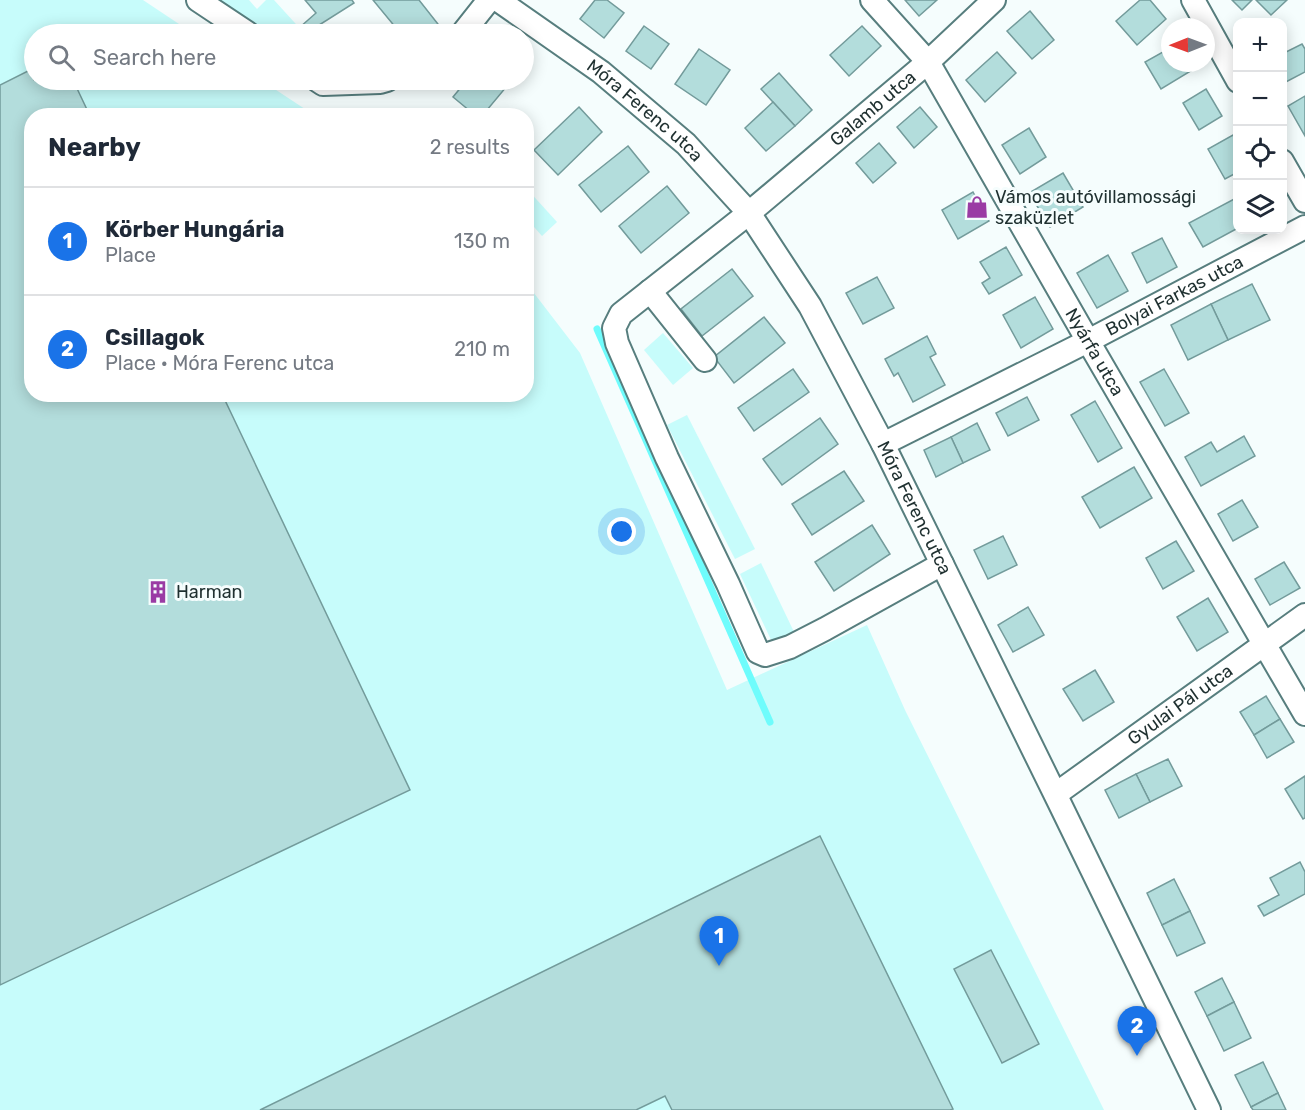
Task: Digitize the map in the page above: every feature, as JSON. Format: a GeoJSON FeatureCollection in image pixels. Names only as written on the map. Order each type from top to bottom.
{"type":"FeatureCollection","features":[{"type":"Feature","properties":{"kind":"street"},"geometry":{"type":"LineString","coordinates":[[198,0],[234,24]]}},
{"type":"Feature","properties":{"kind":"street"},"geometry":{"type":"LineString","coordinates":[[470,24],[489,0]]}},
{"type":"Feature","properties":{"kind":"street","name":"Móra Ferenc utca"},"geometry":{"type":"LineString","coordinates":[[498,0],[532,24]]}},
{"type":"Feature","properties":{"kind":"street","name":"Nyárfa utca"},"geometry":{"type":"LineString","coordinates":[[872,0],[928,62],[1305,714]]}},
{"type":"Feature","properties":{"kind":"street","name":"Galamb utca"},"geometry":{"type":"LineString","coordinates":[[942,564],[790,647],[765,655],[758,652],[667,458],[617,344],[614,328],[621,314],[749,213],[928,62],[994,0]]}},
{"type":"Feature","properties":{"kind":"street"},"geometry":{"type":"LineString","coordinates":[[1192,0],[1233,72]]}},
{"type":"Feature","properties":{"kind":"street","name":"Móra Ferenc utca"},"geometry":{"type":"LineString","coordinates":[[534,25],[601,72],[686,144],[749,213],[810,306],[883,444],[1209,1110]]}},
{"type":"Feature","properties":{"kind":"street"},"geometry":{"type":"LineString","coordinates":[[1287,170],[1305,201]]}},
{"type":"Feature","properties":{"kind":"street","name":"Bolyai Farkas utca"},"geometry":{"type":"LineString","coordinates":[[883,444],[1088,341],[1305,227]]}},
{"type":"Feature","properties":{"kind":"street"},"geometry":{"type":"LineString","coordinates":[[650,291],[705,360]]}},
{"type":"Feature","properties":{"kind":"street","name":"Gyulai Pál utca"},"geometry":{"type":"LineString","coordinates":[[1056,794],[1305,615]]}},
{"type":"Feature","properties":{"kind":"shaded area"},"geometry":{"type":"Polygon","coordinates":[[[0,0],[143,0],[179,24],[24,24],[24,90],[276,90],[303,108],[24,108],[24,402],[534,402],[534,293],[580,353],[727,690],[867,625],[905,710],[1104,1110],[0,1110],[0,0]]]}},
{"type":"Feature","properties":{"kind":"shaded area"},"geometry":{"type":"Polygon","coordinates":[[[218,0],[249,0],[257,9],[266,0],[274,0],[296,24],[246,24],[218,0]]]}},
{"type":"Feature","properties":{"kind":"shaded area"},"geometry":{"type":"Polygon","coordinates":[[[534,197],[557,222],[542,236],[534,227],[534,197]]]}},
{"type":"Feature","properties":{"kind":"shaded area"},"geometry":{"type":"Polygon","coordinates":[[[663,333],[693,368],[673,385],[644,350],[663,333]]]}},
{"type":"Feature","properties":{"kind":"shaded area"},"geometry":{"type":"Polygon","coordinates":[[[687,415],[755,549],[735,559],[667,425],[687,415]]]}},
{"type":"Feature","properties":{"kind":"shaded area"},"geometry":{"type":"Polygon","coordinates":[[[761,563],[795,634],[773,644],[740,574],[761,563]]]}},
{"type":"Feature","properties":{"kind":"building"},"geometry":{"type":"Polygon","coordinates":[[[305,0],[352,0],[354,3],[321,24],[304,24],[316,13],[305,0]]]}},
{"type":"Feature","properties":{"kind":"building"},"geometry":{"type":"Polygon","coordinates":[[[373,0],[419,0],[438,24],[393,24],[373,0]]]}},
{"type":"Feature","properties":{"kind":"building"},"geometry":{"type":"Polygon","coordinates":[[[595,0],[607,0],[624,13],[604,38],[580,19],[595,0]]]}},
{"type":"Feature","properties":{"kind":"building"},"geometry":{"type":"Polygon","coordinates":[[[905,0],[937,0],[919,16],[905,0]]]}},
{"type":"Feature","properties":{"kind":"building"},"geometry":{"type":"Polygon","coordinates":[[[1140,0],[1150,0],[1165,18],[1161,18],[1161,23],[1137,45],[1116,21],[1140,0]]]}},
{"type":"Feature","properties":{"kind":"building"},"geometry":{"type":"Polygon","coordinates":[[[1232,0],[1252,0],[1242,10],[1232,0]]]}},
{"type":"Feature","properties":{"kind":"building"},"geometry":{"type":"Polygon","coordinates":[[[1256,0],[1287,0],[1271,15],[1256,0]]]}},
{"type":"Feature","properties":{"kind":"building"},"geometry":{"type":"Polygon","coordinates":[[[1030,11],[1054,40],[1032,59],[1007,31],[1030,11]]]}},
{"type":"Feature","properties":{"kind":"building"},"geometry":{"type":"Polygon","coordinates":[[[644,26],[669,44],[651,69],[626,51],[644,26]]]}},
{"type":"Feature","properties":{"kind":"building"},"geometry":{"type":"Polygon","coordinates":[[[862,26],[881,46],[849,76],[830,55],[862,26]]]}},
{"type":"Feature","properties":{"kind":"building"},"geometry":{"type":"Polygon","coordinates":[[[1302,44],[1305,49],[1305,72],[1287,81],[1287,72],[1287,52],[1302,44]]]}},
{"type":"Feature","properties":{"kind":"building"},"geometry":{"type":"Polygon","coordinates":[[[699,49],[730,70],[706,105],[675,84],[699,49]]]}},
{"type":"Feature","properties":{"kind":"building"},"geometry":{"type":"Polygon","coordinates":[[[997,52],[1016,73],[985,102],[966,80],[997,52]]]}},
{"type":"Feature","properties":{"kind":"building"},"geometry":{"type":"Polygon","coordinates":[[[1161,53],[1161,72],[1189,72],[1161,89],[1145,62],[1161,53]]]}},
{"type":"Feature","properties":{"kind":"building","name":"Harman"},"geometry":{"type":"Polygon","coordinates":[[[24,73],[24,90],[78,90],[86,108],[24,108],[24,402],[226,402],[410,790],[0,985],[0,85],[24,73]]]}},
{"type":"Feature","properties":{"kind":"building"},"geometry":{"type":"Polygon","coordinates":[[[779,73],[812,110],[795,126],[761,89],[779,73]]]}},
{"type":"Feature","properties":{"kind":"building"},"geometry":{"type":"Polygon","coordinates":[[[1206,89],[1222,116],[1199,130],[1183,103],[1206,89]]]}},
{"type":"Feature","properties":{"kind":"building"},"geometry":{"type":"Polygon","coordinates":[[[459,90],[504,90],[489,108],[466,108],[453,97],[459,90]]]}},
{"type":"Feature","properties":{"kind":"building"},"geometry":{"type":"Polygon","coordinates":[[[1305,96],[1305,136],[1288,106],[1305,96]]]}},
{"type":"Feature","properties":{"kind":"building"},"geometry":{"type":"Polygon","coordinates":[[[773,102],[795,126],[766,151],[745,128],[773,102]]]}},
{"type":"Feature","properties":{"kind":"building"},"geometry":{"type":"Polygon","coordinates":[[[579,107],[602,132],[558,175],[534,150],[579,107]]]}},
{"type":"Feature","properties":{"kind":"building"},"geometry":{"type":"Polygon","coordinates":[[[920,107],[937,127],[914,148],[897,127],[920,107]]]}},
{"type":"Feature","properties":{"kind":"building"},"geometry":{"type":"Polygon","coordinates":[[[1029,128],[1046,157],[1020,174],[1002,145],[1029,128]]]}},
{"type":"Feature","properties":{"kind":"building"},"geometry":{"type":"Polygon","coordinates":[[[1233,135],[1233,175],[1225,179],[1208,149],[1233,135]]]}},
{"type":"Feature","properties":{"kind":"building"},"geometry":{"type":"Polygon","coordinates":[[[879,143],[896,163],[873,183],[856,163],[879,143]]]}},
{"type":"Feature","properties":{"kind":"building"},"geometry":{"type":"Polygon","coordinates":[[[628,146],[649,172],[601,212],[579,185],[628,146]]]}},
{"type":"Feature","properties":{"kind":"building"},"geometry":{"type":"Polygon","coordinates":[[[1063,173],[1083,207],[1050,227],[1029,193],[1063,173]]]}},
{"type":"Feature","properties":{"kind":"building"},"geometry":{"type":"Polygon","coordinates":[[[667,186],[689,213],[641,253],[619,226],[667,186]]]}},
{"type":"Feature","properties":{"kind":"building"},"geometry":{"type":"Polygon","coordinates":[[[973,192],[989,221],[958,239],[942,210],[973,192]]]}},
{"type":"Feature","properties":{"kind":"building"},"geometry":{"type":"Polygon","coordinates":[[[1233,200],[1233,231],[1203,247],[1189,223],[1233,200]]]}},
{"type":"Feature","properties":{"kind":"building"},"geometry":{"type":"Polygon","coordinates":[[[1162,238],[1177,267],[1147,283],[1132,253],[1162,238]]]}},
{"type":"Feature","properties":{"kind":"building"},"geometry":{"type":"Polygon","coordinates":[[[1006,247],[1022,275],[989,294],[982,283],[990,278],[980,262],[1006,247]]]}},
{"type":"Feature","properties":{"kind":"building"},"geometry":{"type":"Polygon","coordinates":[[[1108,255],[1128,291],[1097,308],[1077,273],[1108,255]]]}},
{"type":"Feature","properties":{"kind":"building"},"geometry":{"type":"Polygon","coordinates":[[[732,269],[753,296],[702,336],[681,309],[732,269]]]}},
{"type":"Feature","properties":{"kind":"building"},"geometry":{"type":"Polygon","coordinates":[[[877,277],[894,308],[863,324],[846,293],[877,277]]]}},
{"type":"Feature","properties":{"kind":"building"},"geometry":{"type":"Polygon","coordinates":[[[1252,284],[1270,320],[1228,340],[1211,304],[1252,284]]]}},
{"type":"Feature","properties":{"kind":"building"},"geometry":{"type":"Polygon","coordinates":[[[1035,297],[1053,329],[1021,348],[1003,315],[1035,297]]]}},
{"type":"Feature","properties":{"kind":"building"},"geometry":{"type":"Polygon","coordinates":[[[1211,304],[1228,340],[1188,360],[1171,325],[1211,304]]]}},
{"type":"Feature","properties":{"kind":"building"},"geometry":{"type":"Polygon","coordinates":[[[764,317],[785,343],[734,383],[714,357],[764,317]]]}},
{"type":"Feature","properties":{"kind":"building"},"geometry":{"type":"Polygon","coordinates":[[[927,336],[936,354],[930,357],[945,385],[913,402],[898,373],[894,376],[885,359],[927,336]]]}},
{"type":"Feature","properties":{"kind":"building"},"geometry":{"type":"Polygon","coordinates":[[[793,369],[809,392],[754,431],[738,408],[793,369]]]}},
{"type":"Feature","properties":{"kind":"building"},"geometry":{"type":"Polygon","coordinates":[[[1164,369],[1189,413],[1165,426],[1140,382],[1164,369]]]}},
{"type":"Feature","properties":{"kind":"building"},"geometry":{"type":"Polygon","coordinates":[[[1027,397],[1039,420],[1008,436],[996,413],[1027,397]]]}},
{"type":"Feature","properties":{"kind":"building"},"geometry":{"type":"Polygon","coordinates":[[[1095,401],[1122,448],[1098,462],[1071,415],[1095,401]]]}},
{"type":"Feature","properties":{"kind":"building"},"geometry":{"type":"Polygon","coordinates":[[[820,418],[838,444],[782,485],[763,459],[820,418]]]}},
{"type":"Feature","properties":{"kind":"building"},"geometry":{"type":"Polygon","coordinates":[[[977,423],[990,450],[963,463],[951,437],[977,423]]]}},
{"type":"Feature","properties":{"kind":"building"},"geometry":{"type":"Polygon","coordinates":[[[1244,436],[1255,456],[1201,486],[1185,457],[1211,442],[1217,452],[1244,436]]]}},
{"type":"Feature","properties":{"kind":"building"},"geometry":{"type":"Polygon","coordinates":[[[951,437],[963,463],[936,477],[924,450],[951,437]]]}},
{"type":"Feature","properties":{"kind":"building"},"geometry":{"type":"Polygon","coordinates":[[[1134,467],[1152,498],[1100,528],[1082,497],[1134,467]]]}},
{"type":"Feature","properties":{"kind":"building"},"geometry":{"type":"Polygon","coordinates":[[[844,471],[864,501],[812,535],[792,504],[844,471]]]}},
{"type":"Feature","properties":{"kind":"building"},"geometry":{"type":"Polygon","coordinates":[[[1242,500],[1258,527],[1233,541],[1218,514],[1242,500]]]}},
{"type":"Feature","properties":{"kind":"building"},"geometry":{"type":"Polygon","coordinates":[[[872,525],[890,554],[834,591],[815,562],[872,525]]]}},
{"type":"Feature","properties":{"kind":"building"},"geometry":{"type":"Polygon","coordinates":[[[1003,536],[1017,565],[988,579],[974,550],[1003,536]]]}},
{"type":"Feature","properties":{"kind":"building"},"geometry":{"type":"Polygon","coordinates":[[[1176,541],[1194,571],[1163,589],[1146,558],[1176,541]]]}},
{"type":"Feature","properties":{"kind":"building"},"geometry":{"type":"Polygon","coordinates":[[[1284,562],[1300,588],[1270,605],[1255,579],[1284,562]]]}},
{"type":"Feature","properties":{"kind":"building"},"geometry":{"type":"Polygon","coordinates":[[[1208,598],[1228,632],[1197,651],[1177,617],[1208,598]]]}},
{"type":"Feature","properties":{"kind":"building"},"geometry":{"type":"Polygon","coordinates":[[[1028,607],[1044,635],[1013,652],[998,625],[1028,607]]]}},
{"type":"Feature","properties":{"kind":"building"},"geometry":{"type":"Polygon","coordinates":[[[1095,670],[1114,702],[1083,721],[1063,689],[1095,670]]]}},
{"type":"Feature","properties":{"kind":"building"},"geometry":{"type":"Polygon","coordinates":[[[1266,696],[1280,719],[1254,735],[1240,712],[1266,696]]]}},
{"type":"Feature","properties":{"kind":"building"},"geometry":{"type":"Polygon","coordinates":[[[1280,719],[1294,742],[1267,758],[1254,735],[1280,719]]]}},
{"type":"Feature","properties":{"kind":"building"},"geometry":{"type":"Polygon","coordinates":[[[1168,759],[1182,786],[1150,802],[1136,774],[1168,759]]]}},
{"type":"Feature","properties":{"kind":"building"},"geometry":{"type":"Polygon","coordinates":[[[1136,774],[1150,802],[1119,818],[1105,790],[1136,774]]]}},
{"type":"Feature","properties":{"kind":"building"},"geometry":{"type":"Polygon","coordinates":[[[1305,776],[1305,818],[1303,819],[1285,789],[1305,776]]]}},
{"type":"Feature","properties":{"kind":"building"},"geometry":{"type":"Polygon","coordinates":[[[820,836],[953,1109],[672,1110],[665,1096],[636,1110],[260,1110],[820,836]]]}},
{"type":"Feature","properties":{"kind":"building"},"geometry":{"type":"Polygon","coordinates":[[[1300,862],[1305,872],[1305,894],[1264,916],[1258,906],[1279,895],[1270,878],[1300,862]]]}},
{"type":"Feature","properties":{"kind":"building"},"geometry":{"type":"Polygon","coordinates":[[[1174,879],[1190,911],[1162,925],[1147,893],[1174,879]]]}},
{"type":"Feature","properties":{"kind":"building"},"geometry":{"type":"Polygon","coordinates":[[[1190,911],[1205,943],[1177,956],[1162,925],[1190,911]]]}},
{"type":"Feature","properties":{"kind":"building"},"geometry":{"type":"Polygon","coordinates":[[[991,950],[1039,1044],[1002,1063],[954,969],[991,950]]]}},
{"type":"Feature","properties":{"kind":"building"},"geometry":{"type":"Polygon","coordinates":[[[1222,978],[1234,1002],[1207,1016],[1195,992],[1222,978]]]}},
{"type":"Feature","properties":{"kind":"building"},"geometry":{"type":"Polygon","coordinates":[[[1234,1002],[1251,1038],[1224,1051],[1207,1016],[1234,1002]]]}},
{"type":"Feature","properties":{"kind":"building"},"geometry":{"type":"Polygon","coordinates":[[[1263,1062],[1278,1093],[1251,1107],[1235,1075],[1263,1062]]]}},
{"type":"Feature","properties":{"kind":"building"},"geometry":{"type":"Polygon","coordinates":[[[1278,1093],[1286,1110],[1253,1110],[1251,1107],[1278,1093]]]}},
{"type":"Feature","properties":{"kind":"waterway"},"geometry":{"type":"LineString","coordinates":[[597,329],[770,722]]}},
{"type":"Feature","properties":{"kind":"place","name":"Vámos autóvillamossági szaküzlet"},"geometry":{"type":"Point","coordinates":[977,207]}},
{"type":"Feature","properties":{"kind":"place","name":"Harman"},"geometry":{"type":"Point","coordinates":[158,592]}},
{"type":"Feature","properties":{"kind":"place","name":"Körber Hungária"},"geometry":{"type":"Point","coordinates":[719,966]}},
{"type":"Feature","properties":{"kind":"place","name":"Csillagok"},"geometry":{"type":"Point","coordinates":[1137,1056]}}]}
